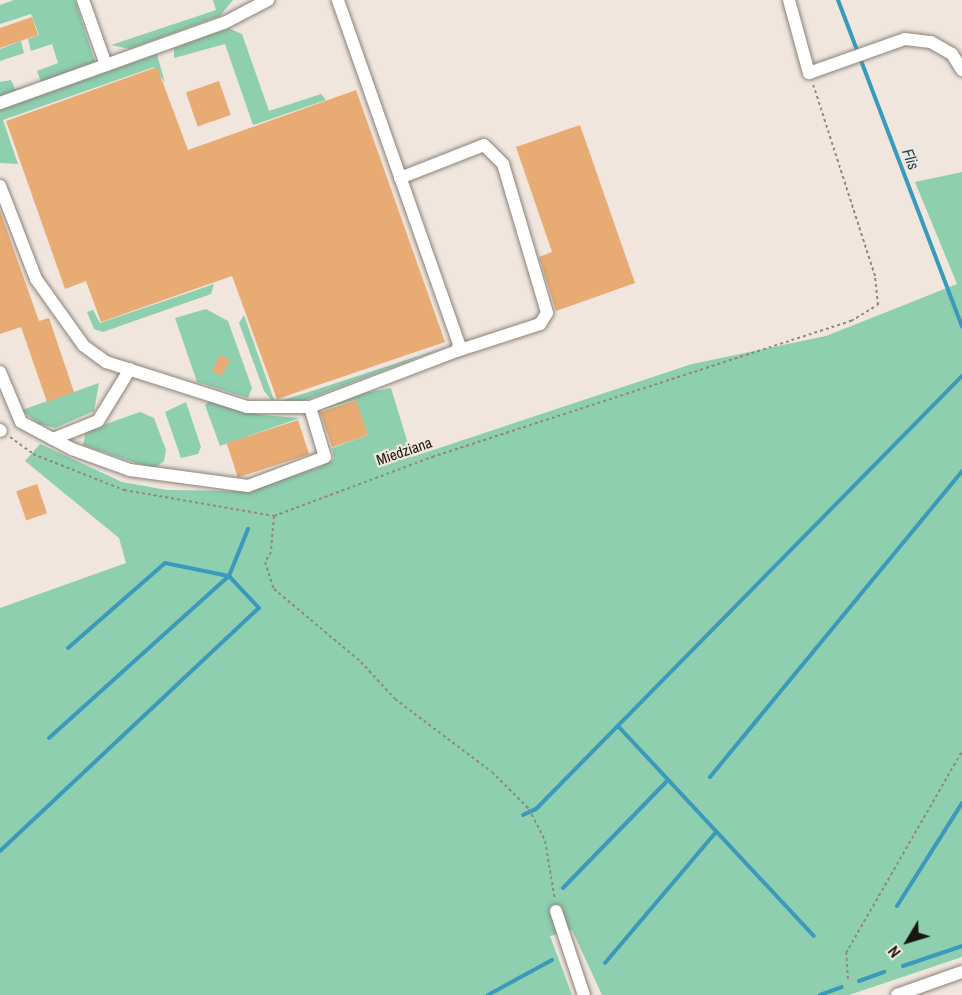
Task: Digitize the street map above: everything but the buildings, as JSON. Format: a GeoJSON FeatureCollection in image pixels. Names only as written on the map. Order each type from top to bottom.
{"type":"FeatureCollection","features":[{"type":"Feature","properties":{"kind":"street"},"geometry":{"type":"LineString","coordinates":[[83,0],[106,65]]}},
{"type":"Feature","properties":{"kind":"street"},"geometry":{"type":"LineString","coordinates":[[0,103],[224,23],[268,0]]}},
{"type":"Feature","properties":{"kind":"street"},"geometry":{"type":"LineString","coordinates":[[338,0],[459,344],[457,351]]}},
{"type":"Feature","properties":{"kind":"street"},"geometry":{"type":"LineString","coordinates":[[789,0],[809,73],[905,39],[931,42],[952,54],[962,70]]}},
{"type":"Feature","properties":{"kind":"street"},"geometry":{"type":"LineString","coordinates":[[0,186],[23,254],[52,303],[84,346],[106,362],[247,407],[310,407],[457,351],[540,324],[547,314],[503,164],[484,145],[400,178]]}},
{"type":"Feature","properties":{"kind":"street"},"geometry":{"type":"LineString","coordinates":[[53,439],[98,421],[130,369]]}},
{"type":"Feature","properties":{"kind":"street"},"geometry":{"type":"LineString","coordinates":[[0,372],[16,415]]}},
{"type":"Feature","properties":{"kind":"street"},"geometry":{"type":"LineString","coordinates":[[0,409],[16,415],[53,439],[130,470],[248,486],[325,457],[310,407]]}},
{"type":"Feature","properties":{"kind":"street"},"geometry":{"type":"LineString","coordinates":[[556,911],[584,995]]}},
{"type":"Feature","properties":{"kind":"street"},"geometry":{"type":"LineString","coordinates":[[897,995],[962,972]]}},
{"type":"Feature","properties":{"kind":"path","name":"Miedziana"},"geometry":{"type":"LineString","coordinates":[[556,911],[545,841],[529,809],[492,772],[395,699],[361,662],[274,589],[265,562],[272,552],[274,516],[432,457],[547,424],[682,373],[851,321],[878,305],[856,213],[809,73]]}},
{"type":"Feature","properties":{"kind":"path"},"geometry":{"type":"LineString","coordinates":[[848,978],[846,953],[962,751]]}},
{"type":"Feature","properties":{"kind":"green space"},"geometry":{"type":"Polygon","coordinates":[[[14,0],[75,0],[95,62],[41,82],[37,71],[58,63],[52,44],[31,51],[28,39],[39,35],[31,14],[0,24],[0,5],[14,0]]]}},
{"type":"Feature","properties":{"kind":"green space"},"geometry":{"type":"Polygon","coordinates":[[[213,0],[233,0],[220,16],[129,49],[111,45],[216,10],[213,0]]]}},
{"type":"Feature","properties":{"kind":"green space"},"geometry":{"type":"Polygon","coordinates":[[[228,28],[242,34],[269,111],[321,94],[326,100],[253,125],[225,44],[174,58],[174,48],[228,28]]]}},
{"type":"Feature","properties":{"kind":"green space"},"geometry":{"type":"Polygon","coordinates":[[[21,41],[24,53],[0,61],[0,49],[21,41]]]}},
{"type":"Feature","properties":{"kind":"green space"},"geometry":{"type":"Polygon","coordinates":[[[157,54],[165,83],[154,67],[3,120],[18,164],[0,163],[0,110],[157,54]]]}},
{"type":"Feature","properties":{"kind":"green space"},"geometry":{"type":"Polygon","coordinates":[[[11,80],[15,89],[35,85],[0,97],[0,82],[11,80]]]}},
{"type":"Feature","properties":{"kind":"green space"},"geometry":{"type":"Polygon","coordinates":[[[962,172],[962,957],[849,995],[602,995],[572,930],[550,936],[572,995],[0,995],[0,608],[126,563],[119,538],[25,461],[40,444],[122,482],[167,490],[247,491],[322,466],[334,459],[332,448],[368,435],[355,400],[318,411],[364,393],[391,388],[412,457],[692,364],[826,336],[957,284],[915,182],[962,172]]]}},
{"type":"Feature","properties":{"kind":"green space"},"geometry":{"type":"Polygon","coordinates":[[[214,284],[211,294],[103,332],[94,329],[87,312],[93,310],[100,323],[214,284]]]}},
{"type":"Feature","properties":{"kind":"green space"},"geometry":{"type":"Polygon","coordinates":[[[206,309],[228,321],[252,388],[248,398],[197,382],[175,318],[206,309]]]}},
{"type":"Feature","properties":{"kind":"green space"},"geometry":{"type":"Polygon","coordinates":[[[244,315],[275,403],[446,347],[295,404],[275,404],[264,391],[239,323],[244,315]]]}},
{"type":"Feature","properties":{"kind":"green space"},"geometry":{"type":"Polygon","coordinates":[[[99,383],[94,411],[55,428],[39,424],[22,410],[99,383]]]}},
{"type":"Feature","properties":{"kind":"green space"},"geometry":{"type":"Polygon","coordinates":[[[209,401],[262,415],[300,418],[220,446],[205,405],[209,401]]]}},
{"type":"Feature","properties":{"kind":"green space"},"geometry":{"type":"Polygon","coordinates":[[[186,402],[201,447],[198,454],[181,458],[165,412],[186,402]]]}},
{"type":"Feature","properties":{"kind":"green space"},"geometry":{"type":"Polygon","coordinates":[[[140,412],[154,418],[166,450],[164,461],[154,469],[83,445],[86,431],[140,412]]]}},
{"type":"Feature","properties":{"kind":"waterway","name":"Flis"},"geometry":{"type":"LineString","coordinates":[[838,0],[962,326]]}},
{"type":"Feature","properties":{"kind":"waterway"},"geometry":{"type":"LineString","coordinates":[[523,815],[536,809],[962,376]]}},
{"type":"Feature","properties":{"kind":"waterway"},"geometry":{"type":"LineString","coordinates":[[710,777],[962,471]]}},
{"type":"Feature","properties":{"kind":"waterway"},"geometry":{"type":"LineString","coordinates":[[0,851],[259,608],[229,576],[248,529]]}},
{"type":"Feature","properties":{"kind":"waterway"},"geometry":{"type":"LineString","coordinates":[[68,648],[165,563],[229,576]]}},
{"type":"Feature","properties":{"kind":"waterway"},"geometry":{"type":"LineString","coordinates":[[49,738],[229,576]]}},
{"type":"Feature","properties":{"kind":"waterway"},"geometry":{"type":"LineString","coordinates":[[618,726],[814,936]]}},
{"type":"Feature","properties":{"kind":"waterway"},"geometry":{"type":"LineString","coordinates":[[563,888],[668,780]]}},
{"type":"Feature","properties":{"kind":"waterway"},"geometry":{"type":"LineString","coordinates":[[897,906],[962,803]]}},
{"type":"Feature","properties":{"kind":"waterway"},"geometry":{"type":"LineString","coordinates":[[605,963],[716,832]]}},
{"type":"Feature","properties":{"kind":"waterway"},"geometry":{"type":"LineString","coordinates":[[903,966],[962,946]]}},
{"type":"Feature","properties":{"kind":"waterway"},"geometry":{"type":"LineString","coordinates":[[488,995],[552,960]]}},
{"type":"Feature","properties":{"kind":"waterway"},"geometry":{"type":"LineString","coordinates":[[859,981],[884,972]]}},
{"type":"Feature","properties":{"kind":"waterway"},"geometry":{"type":"LineString","coordinates":[[820,995],[842,987]]}}]}
